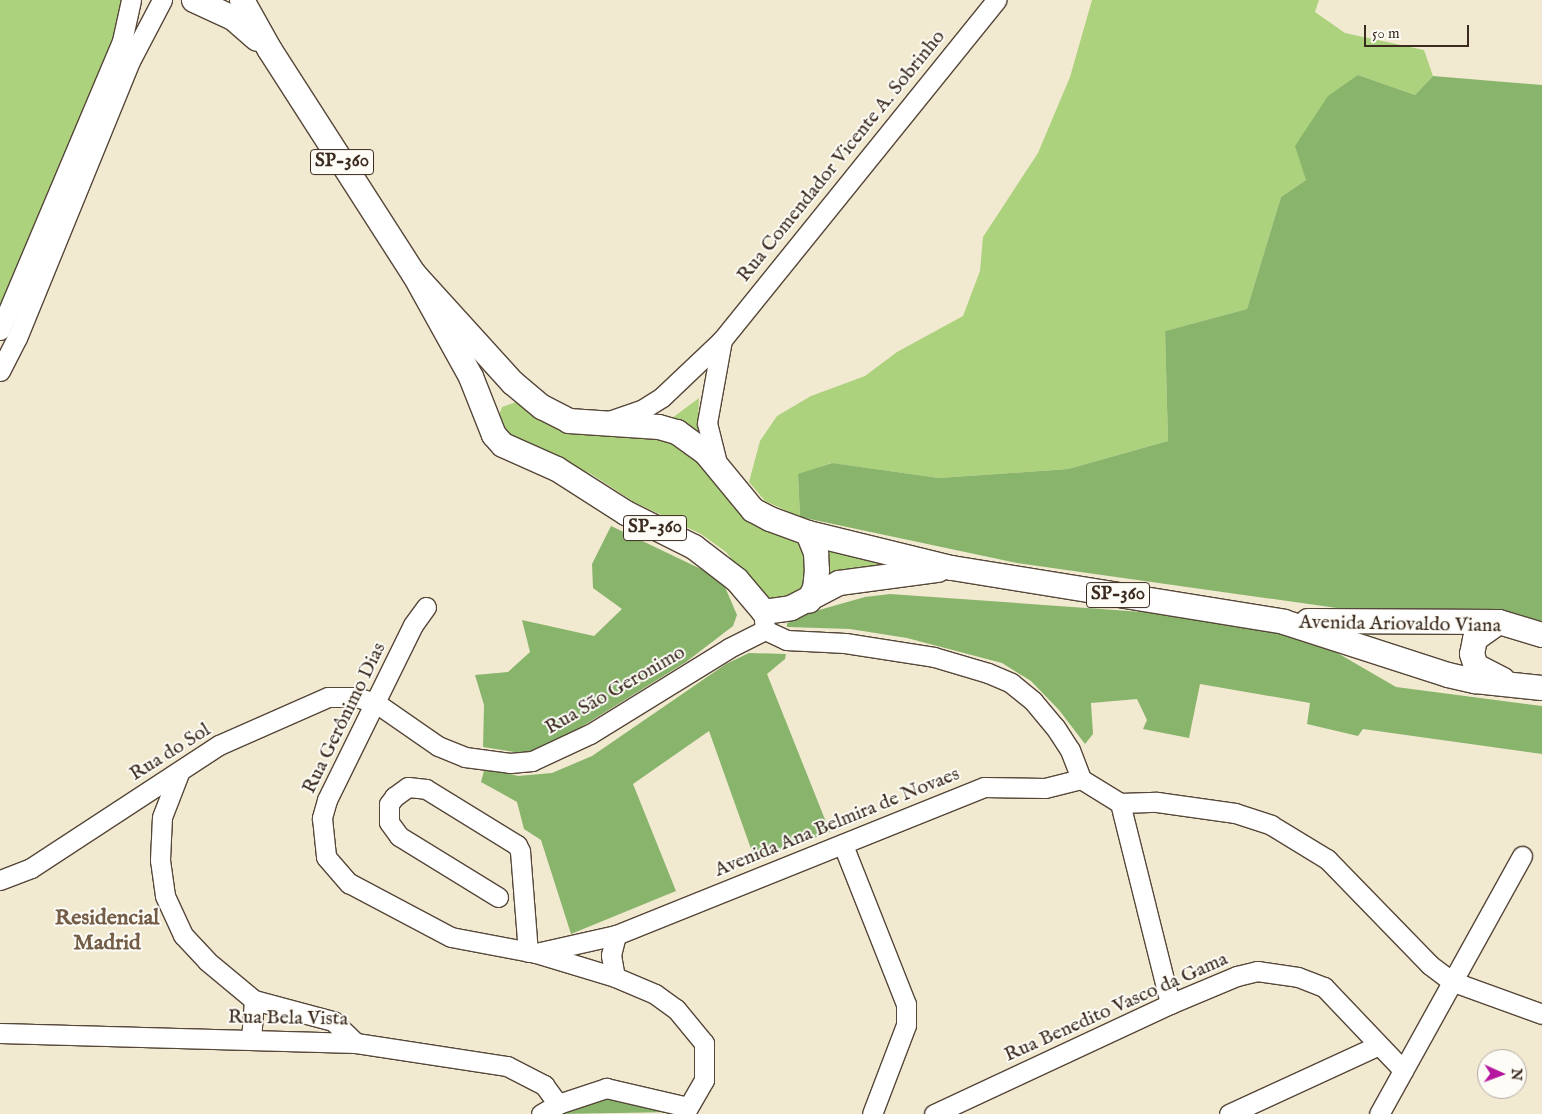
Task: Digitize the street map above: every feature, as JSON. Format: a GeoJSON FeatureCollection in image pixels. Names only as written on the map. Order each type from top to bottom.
{"type":"FeatureCollection","features":[{"type":"Feature","properties":{"kind":"main road","name":"SP-360"},"geometry":{"type":"LineString","coordinates":[[194,0],[233,18],[270,50]]}},
{"type":"Feature","properties":{"kind":"main road","name":"SP-360"},"geometry":{"type":"LineString","coordinates":[[242,0],[270,50],[414,274],[471,377],[494,435],[504,445],[557,469],[626,513],[694,547],[737,580],[764,621],[779,612],[808,601],[839,583],[952,568]]}},
{"type":"Feature","properties":{"kind":"main road","name":"SP-360"},"geometry":{"type":"LineString","coordinates":[[414,274],[525,393],[555,415],[593,425],[659,428],[677,432],[692,439],[753,510],[808,533],[952,568],[1284,622]]}},
{"type":"Feature","properties":{"kind":"main road"},"geometry":{"type":"LineString","coordinates":[[494,435],[491,417],[495,406],[503,397],[525,393]]}},
{"type":"Feature","properties":{"kind":"main road"},"geometry":{"type":"LineString","coordinates":[[808,533],[816,553],[817,570],[815,588],[808,601]]}},
{"type":"Feature","properties":{"kind":"main road","name":"Avenida Ariovaldo Viana"},"geometry":{"type":"LineString","coordinates":[[1284,622],[1499,622],[1542,635]]}},
{"type":"Feature","properties":{"kind":"main road","name":"Avenida Ariovaldo Viana"},"geometry":{"type":"LineString","coordinates":[[1284,622],[1448,675],[1474,681],[1542,688]]}},
{"type":"Feature","properties":{"kind":"main road","name":"SP-360"},"geometry":{"type":"LineString","coordinates":[[1499,622],[1475,639],[1472,654],[1476,666],[1483,672],[1512,684]]}},
{"type":"Feature","properties":{"kind":"street"},"geometry":{"type":"LineString","coordinates":[[0,330],[122,41],[131,0]]}},
{"type":"Feature","properties":{"kind":"street"},"geometry":{"type":"LineString","coordinates":[[0,371],[17,338],[130,62],[162,0]]}},
{"type":"Feature","properties":{"kind":"street","name":"Rua Comendador Vicente A. Sobrinho"},"geometry":{"type":"LineString","coordinates":[[593,425],[623,417],[662,397],[722,340],[996,0]]}},
{"type":"Feature","properties":{"kind":"street"},"geometry":{"type":"LineString","coordinates":[[720,471],[709,440],[706,423],[722,340]]}},
{"type":"Feature","properties":{"kind":"street","name":"Rua Gerônimo Dias"},"geometry":{"type":"LineString","coordinates":[[426,607],[413,625],[327,800],[322,818],[326,857],[349,884],[451,937],[532,952],[616,977],[655,994],[676,1009],[704,1043],[704,1080],[686,1111]]}},
{"type":"Feature","properties":{"kind":"street"},"geometry":{"type":"LineString","coordinates":[[764,621],[786,640],[845,643],[934,657],[988,673],[1011,683],[1033,700],[1055,727],[1070,750],[1081,779],[1120,803],[1157,802],[1235,813],[1271,825],[1298,838],[1327,859],[1430,965],[1451,981],[1542,1014]]}},
{"type":"Feature","properties":{"kind":"street","name":"Rua São Geronimo"},"geometry":{"type":"LineString","coordinates":[[376,703],[438,746],[465,756],[510,763],[532,761],[590,734],[729,648],[764,621]]}},
{"type":"Feature","properties":{"kind":"street","name":"Rua do Sol"},"geometry":{"type":"LineString","coordinates":[[0,880],[31,868],[179,773],[219,745],[328,697],[356,697],[376,703]]}},
{"type":"Feature","properties":{"kind":"street"},"geometry":{"type":"LineString","coordinates":[[179,773],[162,817],[160,860],[165,896],[182,935],[208,961],[254,1000],[333,1021],[356,1042]]}},
{"type":"Feature","properties":{"kind":"street","name":"Avenida Ana Belmira de Novaes"},"geometry":{"type":"LineString","coordinates":[[532,952],[616,935],[984,786],[1045,788],[1081,779]]}},
{"type":"Feature","properties":{"kind":"street"},"geometry":{"type":"LineString","coordinates":[[498,897],[399,836],[388,822],[389,804],[394,797],[408,787],[426,789],[517,845],[520,851],[532,952]]}},
{"type":"Feature","properties":{"kind":"street"},"geometry":{"type":"LineString","coordinates":[[134,801],[162,817]]}},
{"type":"Feature","properties":{"kind":"street"},"geometry":{"type":"LineString","coordinates":[[1120,803],[1170,1004]]}},
{"type":"Feature","properties":{"kind":"street"},"geometry":{"type":"LineString","coordinates":[[843,844],[906,1004],[906,1025],[872,1114]]}},
{"type":"Feature","properties":{"kind":"street"},"geometry":{"type":"LineString","coordinates":[[1379,1114],[1451,981],[1522,856]]}},
{"type":"Feature","properties":{"kind":"street"},"geometry":{"type":"LineString","coordinates":[[616,935],[611,955],[616,977]]}},
{"type":"Feature","properties":{"kind":"street","name":"Rua Benedito Vasco da Gama"},"geometry":{"type":"LineString","coordinates":[[934,1114],[1170,1004],[1237,976],[1257,971],[1278,972],[1324,987],[1344,1006],[1377,1046],[1404,1070]]}},
{"type":"Feature","properties":{"kind":"street"},"geometry":{"type":"LineString","coordinates":[[251,1040],[254,1000]]}},
{"type":"Feature","properties":{"kind":"street","name":"Rua Bela Vista"},"geometry":{"type":"LineString","coordinates":[[0,1033],[356,1042],[507,1066],[544,1085],[558,1104]]}},
{"type":"Feature","properties":{"kind":"street"},"geometry":{"type":"LineString","coordinates":[[1229,1114],[1377,1046]]}},
{"type":"Feature","properties":{"kind":"street"},"geometry":{"type":"LineString","coordinates":[[541,1114],[558,1104],[606,1088],[686,1111]]}},
{"type":"Feature","properties":{"kind":"green space"},"geometry":{"type":"Polygon","coordinates":[[[0,0],[123,0],[117,30],[0,313],[0,0]]]}},
{"type":"Feature","properties":{"kind":"green space"},"geometry":{"type":"Polygon","coordinates":[[[1092,0],[1319,0],[1315,12],[1345,33],[1424,50],[1433,76],[1415,95],[1358,75],[1306,180],[1281,197],[1247,309],[1165,331],[1168,441],[1068,469],[939,478],[831,463],[798,475],[800,517],[765,501],[749,482],[760,441],[777,416],[811,396],[865,376],[897,352],[963,316],[980,271],[983,237],[1038,153],[1070,77],[1092,0]]]}},
{"type":"Feature","properties":{"kind":"green space"},"geometry":{"type":"Polygon","coordinates":[[[1358,75],[1415,95],[1433,76],[1542,85],[1542,625],[1351,610],[1017,563],[800,517],[798,474],[832,463],[939,478],[1068,469],[1168,441],[1165,331],[1247,309],[1281,197],[1306,180],[1295,146],[1328,96],[1358,75]]]}},
{"type":"Feature","properties":{"kind":"green space"},"geometry":{"type":"Polygon","coordinates":[[[699,398],[698,420],[700,437],[668,421],[699,398]]]}},
{"type":"Feature","properties":{"kind":"green space"},"geometry":{"type":"Polygon","coordinates":[[[519,401],[669,437],[802,544],[810,557],[803,591],[780,600],[767,598],[758,592],[726,552],[701,534],[634,502],[591,474],[509,438],[503,433],[499,415],[502,407],[519,401]]]}},
{"type":"Feature","properties":{"kind":"green space"},"geometry":{"type":"Polygon","coordinates":[[[611,526],[703,570],[725,587],[737,615],[733,626],[686,662],[544,750],[528,754],[483,747],[484,705],[475,675],[508,672],[530,652],[522,620],[594,636],[622,609],[593,588],[592,564],[611,526]]]}},
{"type":"Feature","properties":{"kind":"green space"},"geometry":{"type":"Polygon","coordinates":[[[818,546],[879,564],[821,589],[818,546]]]}},
{"type":"Feature","properties":{"kind":"green space"},"geometry":{"type":"Polygon","coordinates":[[[890,594],[1284,622],[1396,687],[1542,706],[1542,754],[1363,729],[1358,736],[1307,724],[1310,703],[1200,684],[1189,738],[1143,729],[1147,720],[1137,699],[1091,703],[1093,734],[1085,744],[1059,710],[1031,681],[1002,663],[907,638],[850,629],[787,627],[787,623],[812,612],[865,597],[890,594]]]}},
{"type":"Feature","properties":{"kind":"green space"},"geometry":{"type":"Polygon","coordinates":[[[749,653],[786,654],[785,659],[767,674],[830,832],[755,860],[709,731],[633,784],[676,891],[571,934],[541,840],[524,829],[517,802],[481,782],[485,767],[518,776],[552,773],[592,756],[726,664],[749,653]]]}},
{"type":"Feature","properties":{"kind":"green space"},"geometry":{"type":"Polygon","coordinates":[[[603,1098],[674,1112],[560,1114],[587,1099],[603,1098]]]}},
{"type":"Feature","properties":{"kind":"district","name":"Residencial Madrid"},"geometry":{"type":"Point","coordinates":[107,930]}}]}
